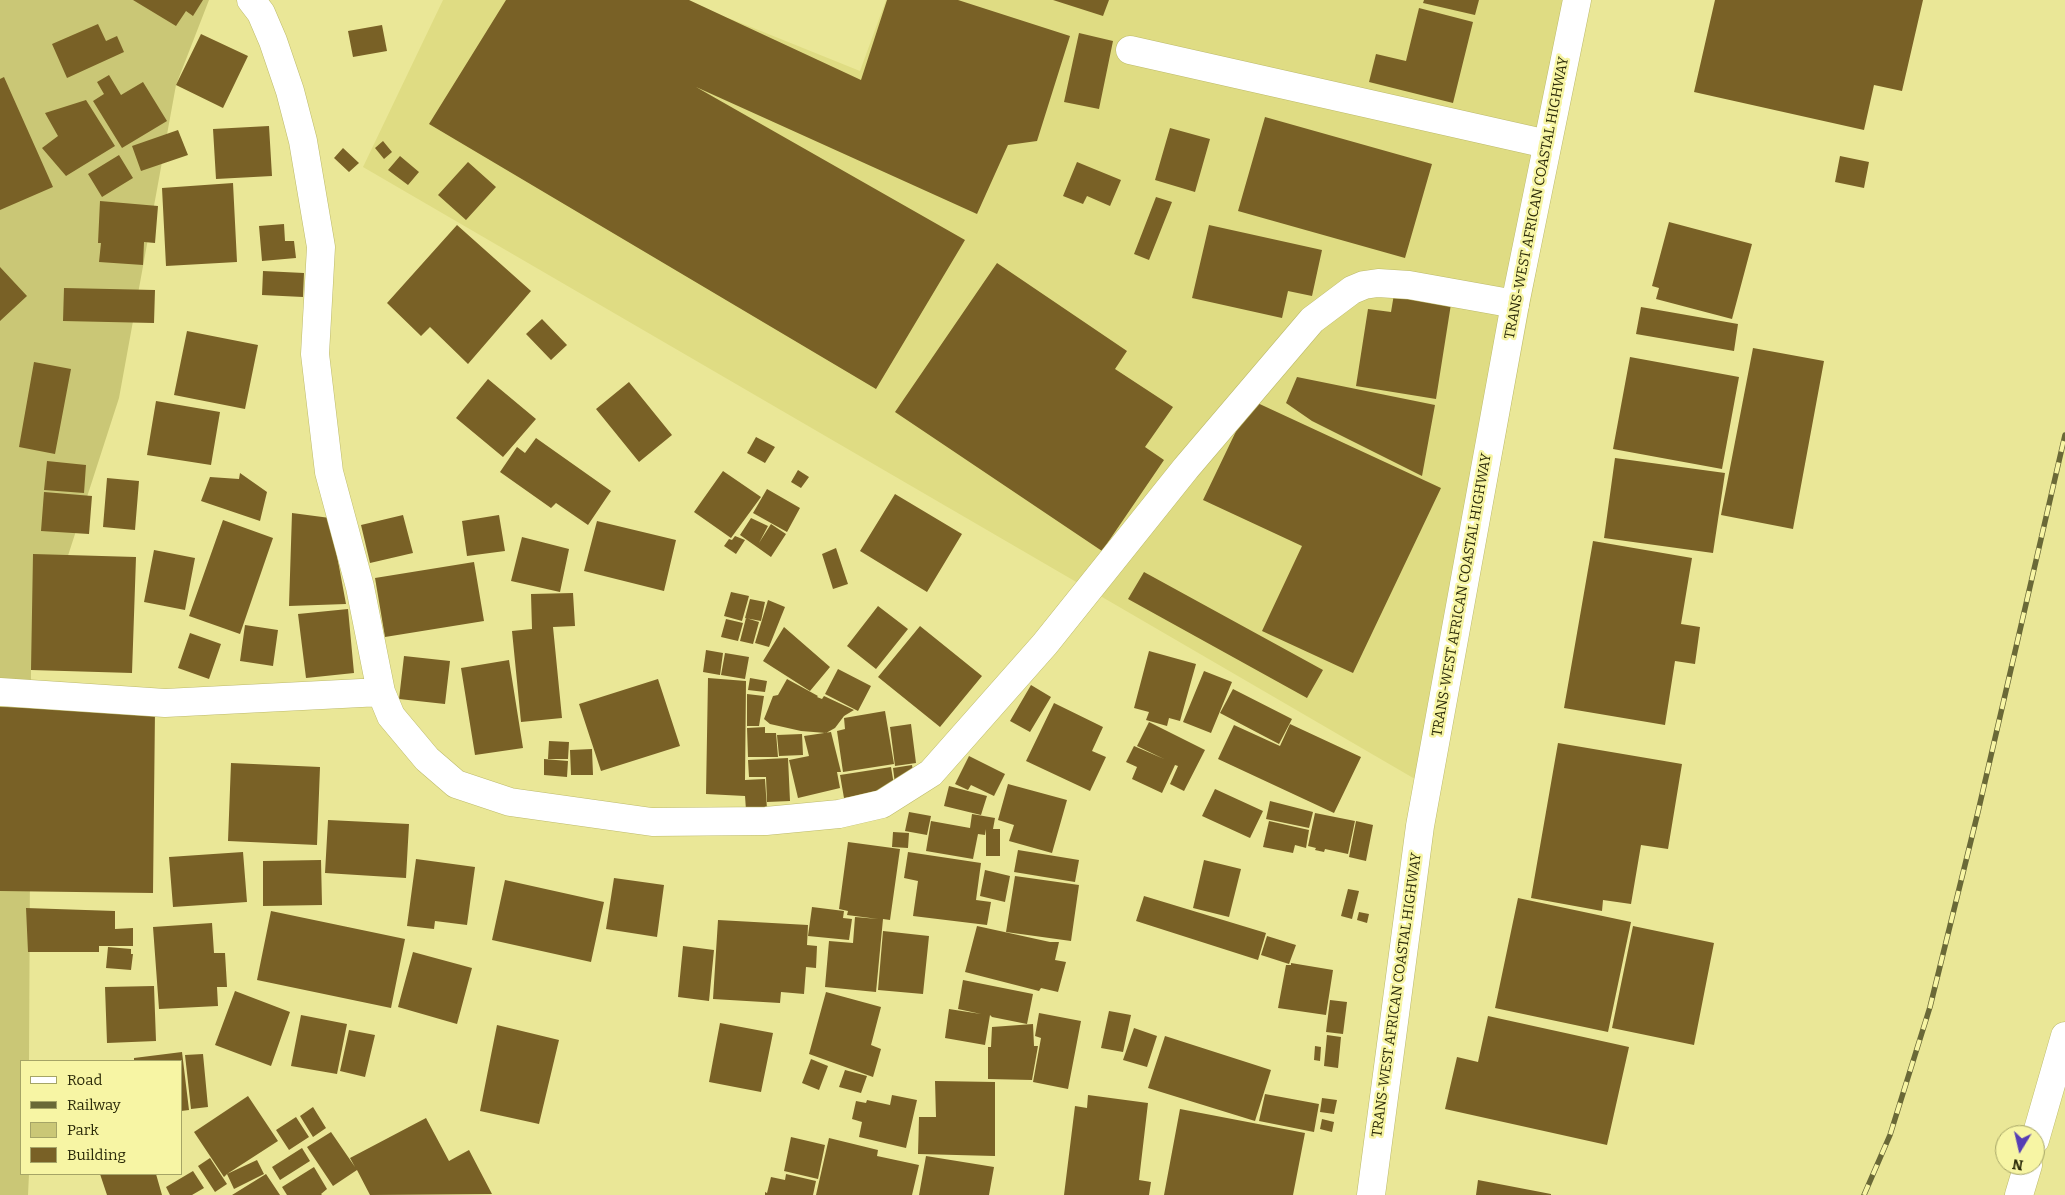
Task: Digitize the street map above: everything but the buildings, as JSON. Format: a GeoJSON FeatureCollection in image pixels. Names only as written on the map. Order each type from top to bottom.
{"type":"FeatureCollection","features":[{"type":"Feature","properties":{"kind":"main road"},"geometry":{"type":"LineString","coordinates":[[251,0],[261,13],[272,41],[290,91],[303,141],[321,247],[315,354],[329,472],[360,586],[381,692],[391,716],[427,759],[456,784],[510,802],[652,822],[766,821],[839,814],[882,804],[931,773],[1045,644],[1186,468],[1312,320],[1352,290],[1364,285],[1378,283],[1409,285],[1515,304]]}},
{"type":"Feature","properties":{"kind":"main road","name":"TRANS-WEST AFRICAN COASTAL HIGHWAY"},"geometry":{"type":"LineString","coordinates":[[1371,1195],[1420,826],[1515,304],[1576,0]]}},
{"type":"Feature","properties":{"kind":"main road"},"geometry":{"type":"LineString","coordinates":[[1130,50],[1547,144]]}},
{"type":"Feature","properties":{"kind":"main road"},"geometry":{"type":"LineString","coordinates":[[0,692],[165,703],[381,692]]}},
{"type":"Feature","properties":{"kind":"main road"},"geometry":{"type":"LineString","coordinates":[[2039,1125],[2065,1036]]}},
{"type":"Feature","properties":{"kind":"main road"},"geometry":{"type":"LineString","coordinates":[[2019,1195],[2025,1175]]}},
{"type":"Feature","properties":{"kind":"shaded area"},"geometry":{"type":"Polygon","coordinates":[[[443,0],[646,0],[731,19],[860,71],[886,0],[1587,0],[1439,793],[363,167],[443,0]]]}},
{"type":"Feature","properties":{"kind":"green space"},"geometry":{"type":"Polygon","coordinates":[[[0,0],[209,0],[176,85],[119,398],[31,670],[29,1060],[20,1060],[20,1175],[29,1175],[28,1195],[0,1195],[0,0]]]}},
{"type":"Feature","properties":{"kind":"railway"},"geometry":{"type":"LineString","coordinates":[[1864,1195],[1890,1135],[1930,1007],[1978,812],[2065,435]]}}]}
